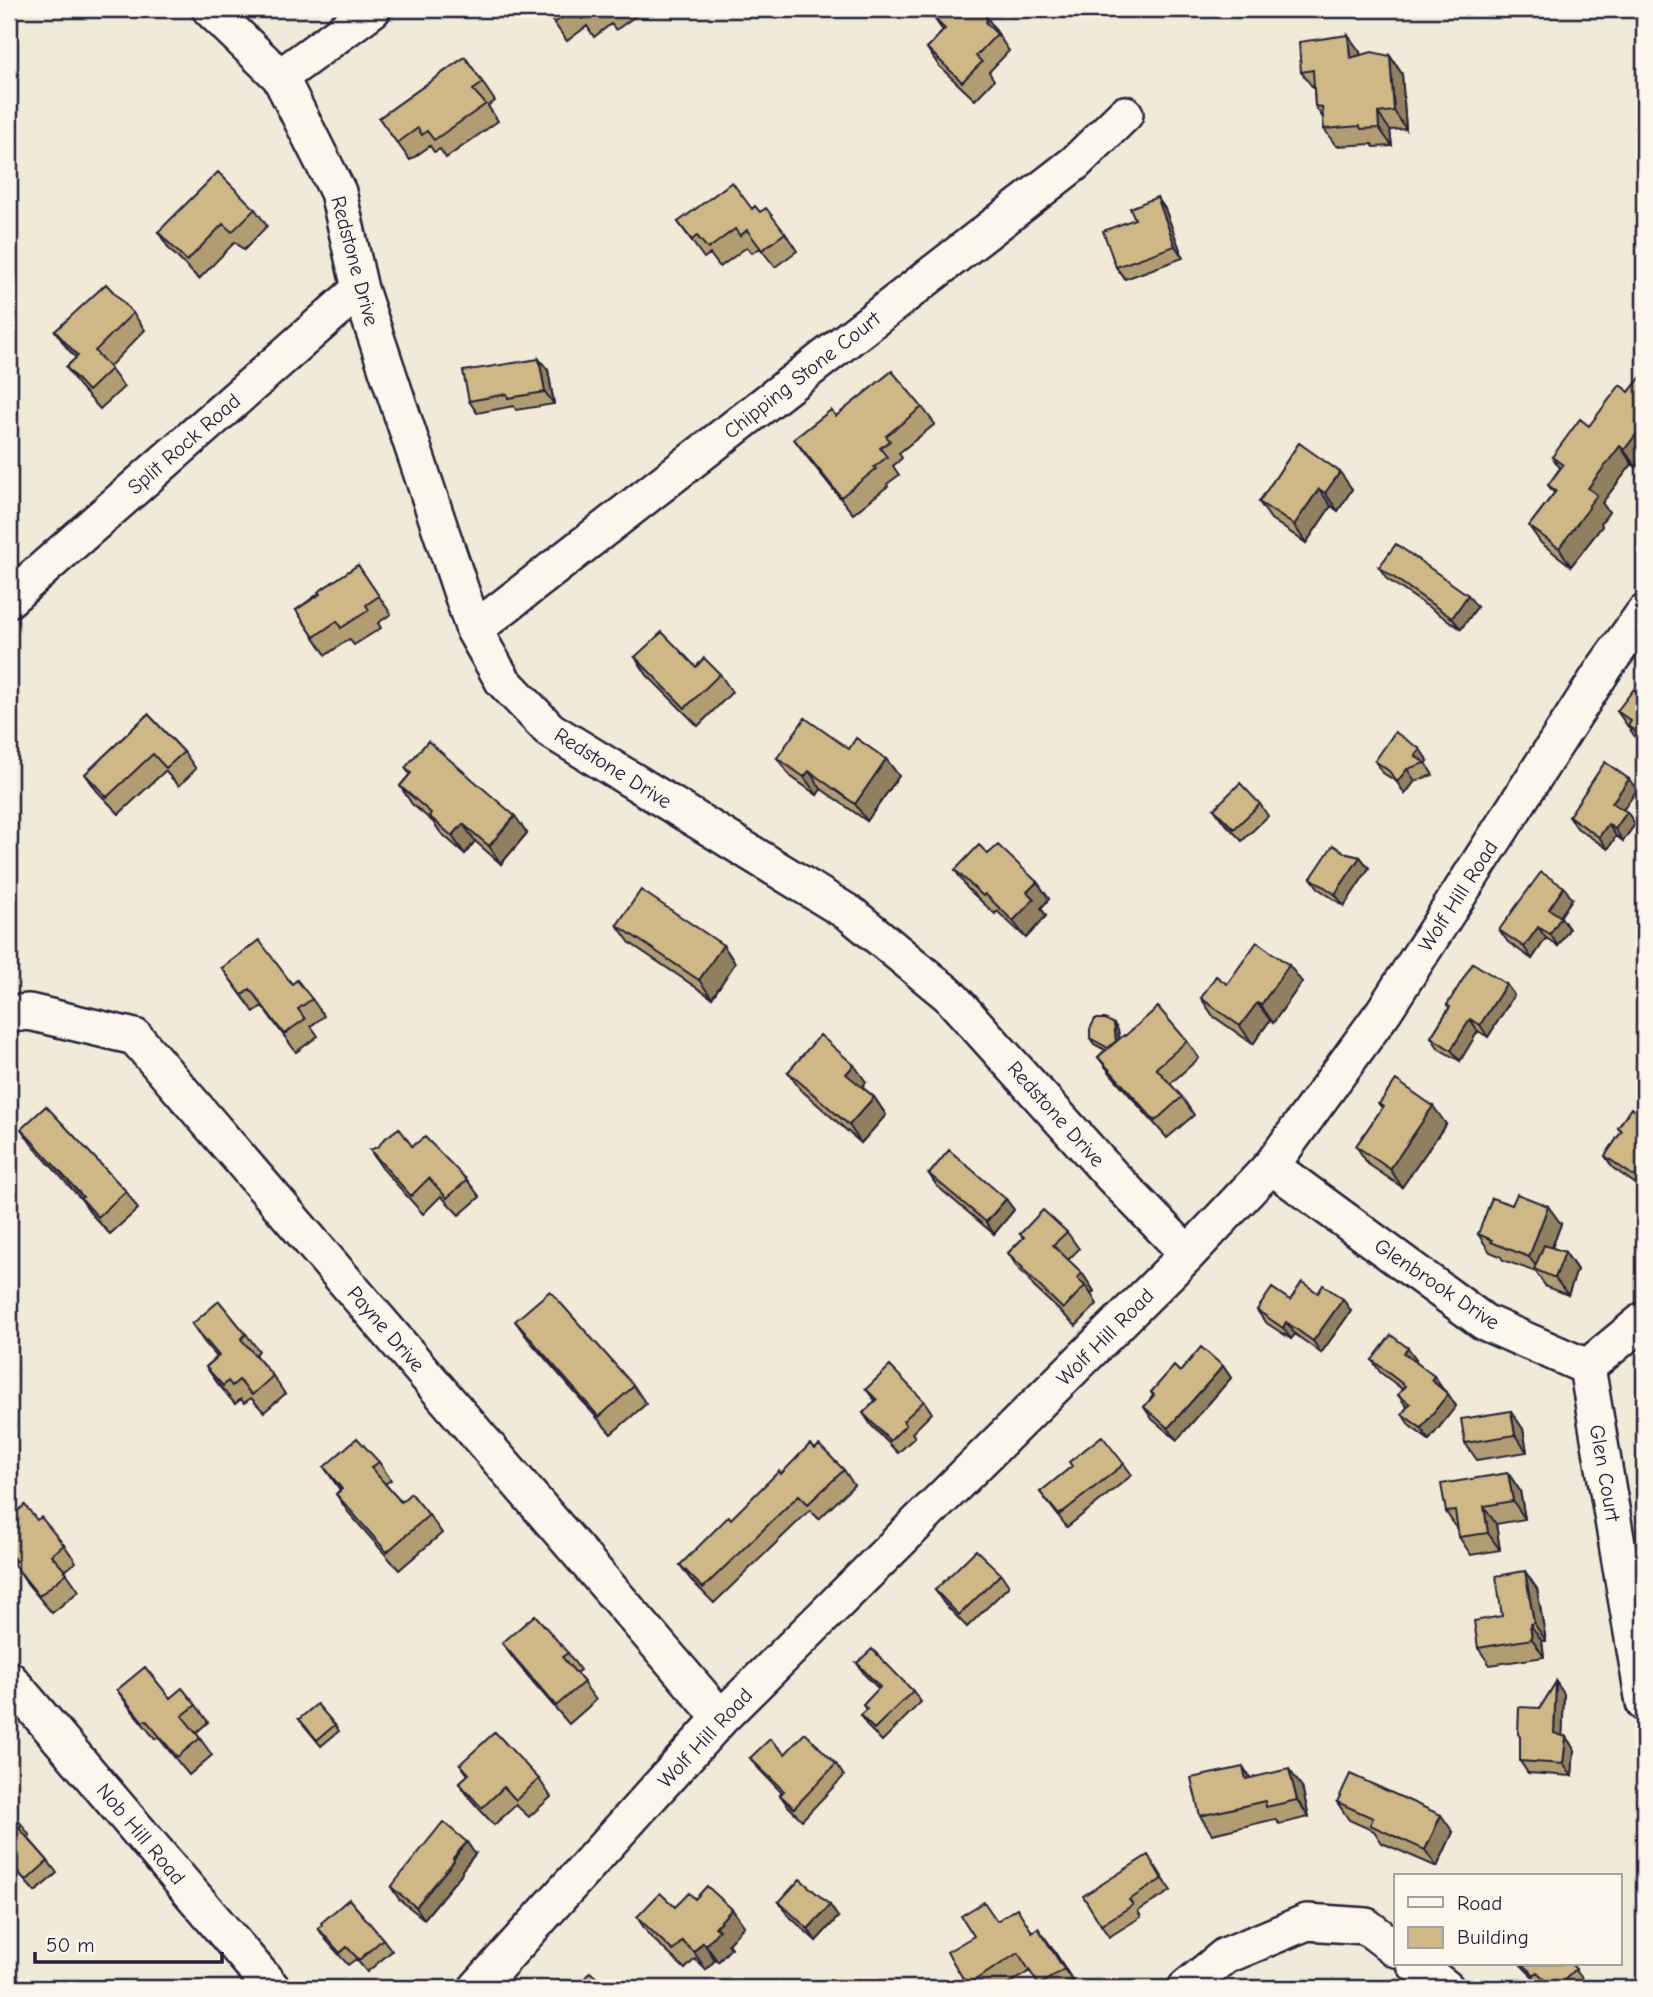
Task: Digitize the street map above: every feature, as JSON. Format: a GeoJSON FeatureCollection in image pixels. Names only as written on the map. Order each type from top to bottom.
{"type":"FeatureCollection","features":[{"type":"Feature","properties":{"kind":"street","name":"Redstone Drive"},"geometry":{"type":"LineString","coordinates":[[210,9],[280,77],[338,192],[360,289],[474,630],[503,681],[550,730],[852,915],[949,995],[1111,1175],[1188,1254]]}},
{"type":"Feature","properties":{"kind":"street"},"geometry":{"type":"LineString","coordinates":[[280,77],[373,9]]}},
{"type":"Feature","properties":{"kind":"street","name":"Chipping Stone Court"},"geometry":{"type":"LineString","coordinates":[[474,630],[1075,163],[1125,114]]}},
{"type":"Feature","properties":{"kind":"street","name":"Split Rock Road"},"geometry":{"type":"LineString","coordinates":[[9,599],[360,289]]}},
{"type":"Feature","properties":{"kind":"street","name":"Wolf Hill Road"},"geometry":{"type":"LineString","coordinates":[[477,1988],[721,1718],[1188,1254],[1271,1166],[1384,1011],[1605,667],[1644,613]]}},
{"type":"Feature","properties":{"kind":"street","name":"Payne Drive"},"geometry":{"type":"LineString","coordinates":[[9,1014],[29,1012],[135,1037],[721,1718]]}},
{"type":"Feature","properties":{"kind":"street","name":"Glenbrook Drive"},"geometry":{"type":"LineString","coordinates":[[1271,1166],[1484,1322],[1587,1367]]}},
{"type":"Feature","properties":{"kind":"street"},"geometry":{"type":"LineString","coordinates":[[1587,1367],[1644,1320]]}},
{"type":"Feature","properties":{"kind":"street","name":"Glen Court"},"geometry":{"type":"LineString","coordinates":[[1587,1367],[1644,1703]]}},
{"type":"Feature","properties":{"kind":"street","name":"Nob Hill Road"},"geometry":{"type":"LineString","coordinates":[[9,1679],[272,1988]]}},
{"type":"Feature","properties":{"kind":"street"},"geometry":{"type":"LineString","coordinates":[[1186,1988],[1225,1956],[1307,1922],[1366,1926],[1394,1947]]}},
{"type":"Feature","properties":{"kind":"street"},"geometry":{"type":"LineString","coordinates":[[1418,1966],[1446,1988]]}},
{"type":"Feature","properties":{"kind":"building"},"geometry":{"type":"Polygon","coordinates":[[[544,9],[574,9],[554,23],[544,9]]]}},
{"type":"Feature","properties":{"kind":"building"},"geometry":{"type":"Polygon","coordinates":[[[574,9],[596,9],[582,19],[574,9]]]}},
{"type":"Feature","properties":{"kind":"building"},"geometry":{"type":"Polygon","coordinates":[[[943,9],[978,9],[987,17],[986,23],[997,34],[976,56],[982,62],[962,82],[927,48],[945,29],[934,18],[943,9]]]}},
{"type":"Feature","properties":{"kind":"building"},"geometry":{"type":"Polygon","coordinates":[[[1348,35],[1350,58],[1372,52],[1390,56],[1394,111],[1378,113],[1379,128],[1361,129],[1360,126],[1324,129],[1322,107],[1315,106],[1313,70],[1301,72],[1299,42],[1348,35]]]}},
{"type":"Feature","properties":{"kind":"building"},"geometry":{"type":"Polygon","coordinates":[[[465,57],[483,83],[473,90],[486,104],[434,140],[427,131],[422,135],[418,128],[397,143],[379,118],[465,57]]]}},
{"type":"Feature","properties":{"kind":"building"},"geometry":{"type":"Polygon","coordinates":[[[218,172],[255,209],[232,232],[223,224],[187,261],[158,232],[218,172]]]}},
{"type":"Feature","properties":{"kind":"building"},"geometry":{"type":"Polygon","coordinates":[[[732,182],[752,209],[755,206],[760,212],[766,208],[785,233],[762,250],[747,230],[740,236],[735,229],[708,249],[697,236],[692,240],[678,222],[732,182]]]}},
{"type":"Feature","properties":{"kind":"building"},"geometry":{"type":"Polygon","coordinates":[[[1157,197],[1175,246],[1116,267],[1103,231],[1135,219],[1130,208],[1157,197]]]}},
{"type":"Feature","properties":{"kind":"building"},"geometry":{"type":"Polygon","coordinates":[[[106,284],[133,313],[95,351],[111,369],[88,391],[66,367],[78,356],[55,331],[106,284]]]}},
{"type":"Feature","properties":{"kind":"building"},"geometry":{"type":"Polygon","coordinates":[[[539,359],[545,392],[508,398],[507,394],[469,401],[463,371],[539,359]]]}},
{"type":"Feature","properties":{"kind":"building"},"geometry":{"type":"Polygon","coordinates":[[[892,371],[922,407],[886,436],[890,441],[880,448],[887,457],[841,497],[794,439],[831,410],[836,416],[892,371]]]}},
{"type":"Feature","properties":{"kind":"building"},"geometry":{"type":"Polygon","coordinates":[[[1644,373],[1644,424],[1624,450],[1620,446],[1588,488],[1597,495],[1559,548],[1529,526],[1556,491],[1548,485],[1563,465],[1552,457],[1580,419],[1589,426],[1620,385],[1629,392],[1644,373]]]}},
{"type":"Feature","properties":{"kind":"building"},"geometry":{"type":"Polygon","coordinates":[[[1299,443],[1340,472],[1325,493],[1319,489],[1294,525],[1259,502],[1299,443]]]}},
{"type":"Feature","properties":{"kind":"building"},"geometry":{"type":"Polygon","coordinates":[[[1396,544],[1468,595],[1452,618],[1379,567],[1396,544]]]}},
{"type":"Feature","properties":{"kind":"building"},"geometry":{"type":"Polygon","coordinates":[[[358,565],[379,596],[366,605],[369,610],[341,628],[337,621],[314,637],[296,610],[358,565]]]}},
{"type":"Feature","properties":{"kind":"building"},"geometry":{"type":"Polygon","coordinates":[[[662,632],[696,667],[704,658],[720,674],[685,708],[635,657],[662,632]]]}},
{"type":"Feature","properties":{"kind":"building"},"geometry":{"type":"Polygon","coordinates":[[[1634,689],[1644,697],[1643,737],[1628,726],[1631,721],[1617,711],[1634,689]]]}},
{"type":"Feature","properties":{"kind":"building"},"geometry":{"type":"Polygon","coordinates":[[[148,714],[184,752],[166,768],[153,754],[107,797],[85,774],[148,714]]]}},
{"type":"Feature","properties":{"kind":"building"},"geometry":{"type":"Polygon","coordinates":[[[805,718],[849,749],[856,738],[886,759],[855,804],[809,771],[804,777],[777,758],[805,718]]]}},
{"type":"Feature","properties":{"kind":"building"},"geometry":{"type":"Polygon","coordinates":[[[1395,732],[1420,749],[1415,756],[1425,763],[1407,769],[1397,782],[1389,771],[1375,761],[1395,732]]]}},
{"type":"Feature","properties":{"kind":"building"},"geometry":{"type":"Polygon","coordinates":[[[428,741],[515,816],[489,846],[463,824],[452,836],[400,786],[411,773],[405,768],[428,741]]]}},
{"type":"Feature","properties":{"kind":"building"},"geometry":{"type":"Polygon","coordinates":[[[1605,762],[1629,779],[1612,803],[1627,812],[1615,829],[1608,824],[1599,837],[1569,816],[1605,762]]]}},
{"type":"Feature","properties":{"kind":"building"},"geometry":{"type":"Polygon","coordinates":[[[1240,783],[1260,804],[1234,829],[1214,809],[1240,783]]]}},
{"type":"Feature","properties":{"kind":"building"},"geometry":{"type":"Polygon","coordinates":[[[979,845],[988,854],[998,845],[1037,882],[1027,892],[1034,899],[1013,921],[955,870],[979,845]]]}},
{"type":"Feature","properties":{"kind":"building"},"geometry":{"type":"Polygon","coordinates":[[[1333,845],[1347,854],[1360,857],[1335,894],[1311,878],[1333,845]]]}},
{"type":"Feature","properties":{"kind":"building"},"geometry":{"type":"Polygon","coordinates":[[[1541,872],[1564,887],[1549,909],[1561,917],[1550,934],[1538,927],[1524,947],[1499,930],[1541,872]]]}},
{"type":"Feature","properties":{"kind":"building"},"geometry":{"type":"Polygon","coordinates":[[[641,890],[723,945],[699,980],[617,925],[641,890]]]}},
{"type":"Feature","properties":{"kind":"building"},"geometry":{"type":"Polygon","coordinates":[[[259,940],[292,984],[297,980],[312,999],[298,1009],[305,1019],[284,1034],[250,989],[242,995],[222,968],[259,940]]]}},
{"type":"Feature","properties":{"kind":"building"},"geometry":{"type":"Polygon","coordinates":[[[1257,942],[1289,965],[1261,1005],[1257,1003],[1240,1026],[1201,998],[1216,976],[1227,984],[1257,942]]]}},
{"type":"Feature","properties":{"kind":"building"},"geometry":{"type":"Polygon","coordinates":[[[1473,963],[1506,984],[1480,1025],[1470,1019],[1451,1050],[1431,1037],[1473,963]]]}},
{"type":"Feature","properties":{"kind":"building"},"geometry":{"type":"Polygon","coordinates":[[[1158,1007],[1187,1041],[1156,1068],[1182,1097],[1155,1121],[1098,1057],[1158,1007]]]}},
{"type":"Feature","properties":{"kind":"building"},"geometry":{"type":"Polygon","coordinates":[[[1095,1019],[1105,1019],[1114,1024],[1116,1041],[1108,1048],[1090,1038],[1090,1029],[1095,1019]]]}},
{"type":"Feature","properties":{"kind":"building"},"geometry":{"type":"Polygon","coordinates":[[[820,1035],[854,1065],[846,1074],[874,1097],[849,1125],[788,1072],[820,1035]]]}},
{"type":"Feature","properties":{"kind":"building"},"geometry":{"type":"Polygon","coordinates":[[[1396,1080],[1433,1106],[1390,1169],[1356,1146],[1383,1107],[1379,1104],[1396,1080]]]}},
{"type":"Feature","properties":{"kind":"building"},"geometry":{"type":"Polygon","coordinates":[[[1644,1104],[1644,1164],[1635,1177],[1605,1156],[1622,1131],[1618,1128],[1631,1108],[1638,1113],[1644,1104]]]}},
{"type":"Feature","properties":{"kind":"building"},"geometry":{"type":"Polygon","coordinates":[[[46,1106],[126,1191],[98,1217],[21,1129],[46,1106]]]}},
{"type":"Feature","properties":{"kind":"building"},"geometry":{"type":"Polygon","coordinates":[[[399,1128],[412,1146],[425,1137],[467,1180],[447,1198],[429,1178],[411,1196],[370,1150],[379,1146],[399,1128]]]}},
{"type":"Feature","properties":{"kind":"building"},"geometry":{"type":"Polygon","coordinates":[[[949,1150],[1006,1199],[986,1222],[929,1174],[949,1150]]]}},
{"type":"Feature","properties":{"kind":"building"},"geometry":{"type":"Polygon","coordinates":[[[1517,1194],[1548,1206],[1529,1257],[1478,1234],[1492,1198],[1512,1205],[1517,1194]]]}},
{"type":"Feature","properties":{"kind":"building"},"geometry":{"type":"Polygon","coordinates":[[[1043,1210],[1067,1232],[1053,1245],[1082,1273],[1077,1278],[1085,1286],[1063,1309],[1008,1253],[1024,1237],[1020,1234],[1043,1210]]]}},
{"type":"Feature","properties":{"kind":"building"},"geometry":{"type":"Polygon","coordinates":[[[1544,1245],[1565,1252],[1555,1278],[1534,1269],[1544,1245]]]}},
{"type":"Feature","properties":{"kind":"building"},"geometry":{"type":"Polygon","coordinates":[[[1302,1282],[1318,1293],[1323,1285],[1343,1299],[1313,1341],[1286,1322],[1283,1328],[1257,1310],[1272,1288],[1290,1300],[1302,1282]]]}},
{"type":"Feature","properties":{"kind":"building"},"geometry":{"type":"Polygon","coordinates":[[[550,1291],[634,1386],[599,1417],[515,1321],[550,1291]]]}},
{"type":"Feature","properties":{"kind":"building"},"geometry":{"type":"Polygon","coordinates":[[[219,1301],[246,1334],[241,1339],[273,1376],[252,1395],[239,1380],[232,1386],[228,1381],[223,1386],[206,1367],[219,1356],[192,1324],[219,1301]]]}},
{"type":"Feature","properties":{"kind":"building"},"geometry":{"type":"Polygon","coordinates":[[[1391,1335],[1408,1348],[1404,1353],[1434,1376],[1431,1380],[1448,1394],[1421,1428],[1402,1414],[1410,1404],[1398,1395],[1405,1386],[1372,1360],[1391,1335]]]}},
{"type":"Feature","properties":{"kind":"building"},"geometry":{"type":"Polygon","coordinates":[[[1201,1347],[1223,1366],[1168,1428],[1144,1407],[1154,1395],[1151,1392],[1174,1366],[1180,1372],[1201,1347]]]}},
{"type":"Feature","properties":{"kind":"building"},"geometry":{"type":"Polygon","coordinates":[[[890,1366],[924,1401],[903,1421],[906,1425],[890,1441],[863,1413],[877,1400],[866,1389],[890,1366]]]}},
{"type":"Feature","properties":{"kind":"building"},"geometry":{"type":"Polygon","coordinates":[[[1511,1411],[1515,1435],[1465,1443],[1461,1419],[1511,1411]]]}},
{"type":"Feature","properties":{"kind":"building"},"geometry":{"type":"Polygon","coordinates":[[[1102,1436],[1124,1464],[1059,1515],[1040,1492],[1072,1466],[1069,1462],[1102,1436]]]}},
{"type":"Feature","properties":{"kind":"building"},"geometry":{"type":"Polygon","coordinates":[[[357,1438],[379,1462],[371,1468],[401,1502],[411,1493],[429,1515],[387,1552],[336,1494],[342,1489],[324,1467],[357,1438]]]}},
{"type":"Feature","properties":{"kind":"building"},"geometry":{"type":"Polygon","coordinates":[[[810,1444],[815,1449],[819,1445],[844,1470],[808,1504],[799,1495],[703,1588],[680,1565],[729,1516],[731,1519],[810,1444]]]}},
{"type":"Feature","properties":{"kind":"building"},"geometry":{"type":"Polygon","coordinates":[[[1508,1473],[1513,1501],[1484,1506],[1488,1533],[1459,1537],[1455,1511],[1446,1512],[1441,1484],[1508,1473]]]}},
{"type":"Feature","properties":{"kind":"building"},"geometry":{"type":"Polygon","coordinates":[[[25,1505],[37,1520],[41,1517],[64,1545],[51,1555],[67,1573],[39,1596],[13,1563],[16,1561],[9,1552],[9,1509],[15,1513],[25,1505]]]}},
{"type":"Feature","properties":{"kind":"building"},"geometry":{"type":"Polygon","coordinates":[[[976,1550],[1001,1574],[959,1615],[935,1590],[976,1550]]]}},
{"type":"Feature","properties":{"kind":"building"},"geometry":{"type":"Polygon","coordinates":[[[1525,1571],[1534,1623],[1530,1624],[1532,1639],[1478,1648],[1474,1621],[1502,1616],[1496,1576],[1525,1571]]]}},
{"type":"Feature","properties":{"kind":"building"},"geometry":{"type":"Polygon","coordinates":[[[535,1615],[568,1653],[562,1657],[584,1682],[556,1706],[502,1643],[535,1615]]]}},
{"type":"Feature","properties":{"kind":"building"},"geometry":{"type":"Polygon","coordinates":[[[872,1649],[913,1691],[874,1729],[860,1715],[867,1709],[863,1705],[880,1687],[857,1663],[872,1649]]]}},
{"type":"Feature","properties":{"kind":"building"},"geometry":{"type":"Polygon","coordinates":[[[145,1667],[170,1698],[182,1688],[196,1705],[182,1716],[200,1738],[177,1757],[117,1690],[145,1667]]]}},
{"type":"Feature","properties":{"kind":"building"},"geometry":{"type":"Polygon","coordinates":[[[1556,1682],[1554,1733],[1566,1737],[1563,1764],[1520,1761],[1519,1707],[1540,1708],[1556,1682]]]}},
{"type":"Feature","properties":{"kind":"building"},"geometry":{"type":"Polygon","coordinates":[[[317,1704],[335,1725],[317,1740],[299,1719],[317,1704]]]}},
{"type":"Feature","properties":{"kind":"building"},"geometry":{"type":"Polygon","coordinates":[[[495,1732],[539,1779],[516,1800],[504,1787],[482,1808],[459,1783],[469,1774],[460,1764],[495,1732]]]}},
{"type":"Feature","properties":{"kind":"building"},"geometry":{"type":"Polygon","coordinates":[[[805,1733],[836,1764],[794,1808],[780,1795],[784,1791],[750,1758],[770,1739],[785,1754],[805,1733]]]}},
{"type":"Feature","properties":{"kind":"building"},"geometry":{"type":"Polygon","coordinates":[[[1243,1767],[1246,1779],[1289,1769],[1297,1800],[1266,1807],[1265,1801],[1200,1816],[1191,1778],[1243,1767]]]}},
{"type":"Feature","properties":{"kind":"building"},"geometry":{"type":"Polygon","coordinates":[[[1350,1774],[1441,1815],[1425,1850],[1370,1825],[1373,1818],[1337,1802],[1350,1774]]]}},
{"type":"Feature","properties":{"kind":"building"},"geometry":{"type":"Polygon","coordinates":[[[9,1810],[22,1825],[18,1827],[48,1861],[26,1881],[9,1861],[9,1810]]]}},
{"type":"Feature","properties":{"kind":"building"},"geometry":{"type":"Polygon","coordinates":[[[443,1822],[467,1842],[416,1907],[391,1887],[443,1822]]]}},
{"type":"Feature","properties":{"kind":"building"},"geometry":{"type":"Polygon","coordinates":[[[1148,1855],[1162,1879],[1129,1900],[1133,1905],[1101,1925],[1083,1896],[1148,1855]]]}},
{"type":"Feature","properties":{"kind":"building"},"geometry":{"type":"Polygon","coordinates":[[[800,1879],[830,1905],[808,1929],[779,1902],[800,1879]]]}},
{"type":"Feature","properties":{"kind":"building"},"geometry":{"type":"Polygon","coordinates":[[[707,1886],[732,1909],[715,1927],[719,1930],[706,1945],[703,1942],[694,1952],[682,1941],[673,1951],[637,1917],[660,1893],[675,1907],[689,1893],[695,1899],[707,1886]]]}},
{"type":"Feature","properties":{"kind":"building"},"geometry":{"type":"Polygon","coordinates":[[[349,1899],[383,1939],[359,1960],[347,1947],[340,1953],[318,1928],[349,1899]]]}},
{"type":"Feature","properties":{"kind":"building"},"geometry":{"type":"Polygon","coordinates":[[[984,1902],[997,1921],[1017,1908],[1032,1932],[1038,1928],[1064,1969],[1039,1985],[1018,1953],[967,1985],[947,1952],[974,1936],[961,1916],[984,1902]]]}},
{"type":"Feature","properties":{"kind":"building"},"geometry":{"type":"Polygon","coordinates":[[[1525,1966],[1573,1966],[1576,1969],[1556,1988],[1537,1972],[1534,1975],[1525,1966]]]}},
{"type":"Feature","properties":{"kind":"building"},"geometry":{"type":"Polygon","coordinates":[[[590,1972],[608,1988],[576,1988],[590,1972]]]}},
{"type":"Feature","properties":{"kind":"building"},"geometry":{"type":"Polygon","coordinates":[[[1304,1982],[1313,1988],[1299,1988],[1304,1982]]]}}]}
